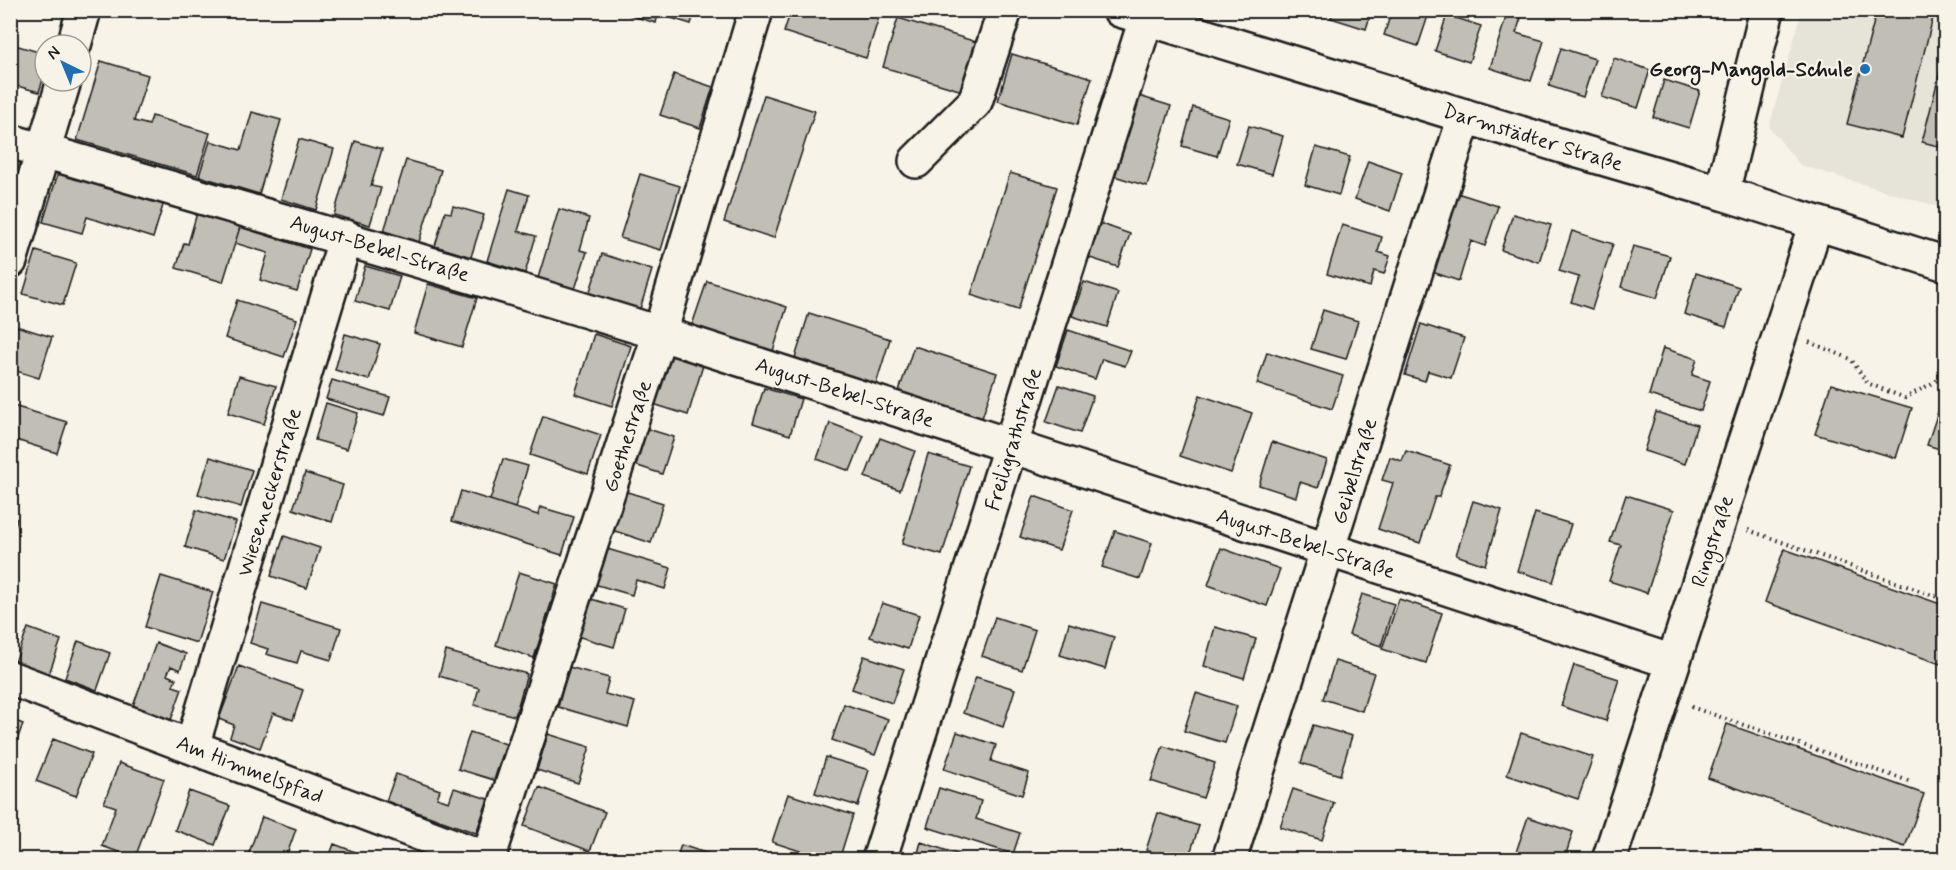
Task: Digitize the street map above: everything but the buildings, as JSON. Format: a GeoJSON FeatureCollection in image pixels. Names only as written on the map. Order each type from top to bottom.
{"type":"FeatureCollection","features":[{"type":"Feature","properties":{"kind":"street"},"geometry":{"type":"LineString","coordinates":[[77,33],[84,10]]}},
{"type":"Feature","properties":{"kind":"street","name":"Goethestraße"},"geometry":{"type":"LineString","coordinates":[[489,859],[660,333],[756,10]]}},
{"type":"Feature","properties":{"kind":"street"},"geometry":{"type":"LineString","coordinates":[[916,161],[975,102],[1005,10]]}},
{"type":"Feature","properties":{"kind":"street"},"geometry":{"type":"LineString","coordinates":[[1722,194],[1767,10]]}},
{"type":"Feature","properties":{"kind":"street","name":"Darmstädter Straße"},"geometry":{"type":"LineString","coordinates":[[1133,15],[1946,264]]}},
{"type":"Feature","properties":{"kind":"street","name":"Freiligrathstraße"},"geometry":{"type":"LineString","coordinates":[[879,860],[1012,445],[1133,15]]}},
{"type":"Feature","properties":{"kind":"street"},"geometry":{"type":"LineString","coordinates":[[10,261],[61,93]]}},
{"type":"Feature","properties":{"kind":"street","name":"Geibelstraße"},"geometry":{"type":"LineString","coordinates":[[1229,860],[1329,551],[1465,116]]}},
{"type":"Feature","properties":{"kind":"street","name":"August-Bebel-Straße"},"geometry":{"type":"LineString","coordinates":[[10,141],[346,237],[660,333],[1012,445],[1329,551],[1673,662]]}},
{"type":"Feature","properties":{"kind":"street","name":"Ringstraße"},"geometry":{"type":"LineString","coordinates":[[1609,860],[1816,223]]}},
{"type":"Feature","properties":{"kind":"street","name":"Wieseneckerstraße"},"geometry":{"type":"LineString","coordinates":[[192,746],[346,237]]}},
{"type":"Feature","properties":{"kind":"street","name":"Am Himmelspfad"},"geometry":{"type":"LineString","coordinates":[[10,678],[489,859]]}},
{"type":"Feature","properties":{"kind":"path"},"geometry":{"type":"LineString","coordinates":[[1781,330],[1851,359],[1866,383],[1905,398],[1938,380],[1946,383]]}},
{"type":"Feature","properties":{"kind":"path"},"geometry":{"type":"LineString","coordinates":[[1719,520],[1946,600]]}},
{"type":"Feature","properties":{"kind":"path"},"geometry":{"type":"LineString","coordinates":[[1662,697],[1909,781]]}},
{"type":"Feature","properties":{"kind":"shaded area","name":"Georg-Mangold-Schule"},"geometry":{"type":"Polygon","coordinates":[[[1802,11],[1945,11],[1945,209],[1800,165],[1769,127],[1802,11]]]}},
{"type":"Feature","properties":{"kind":"place","name":"Georg-Mangold-Schule"},"geometry":{"type":"Point","coordinates":[1865,69]}}]}
